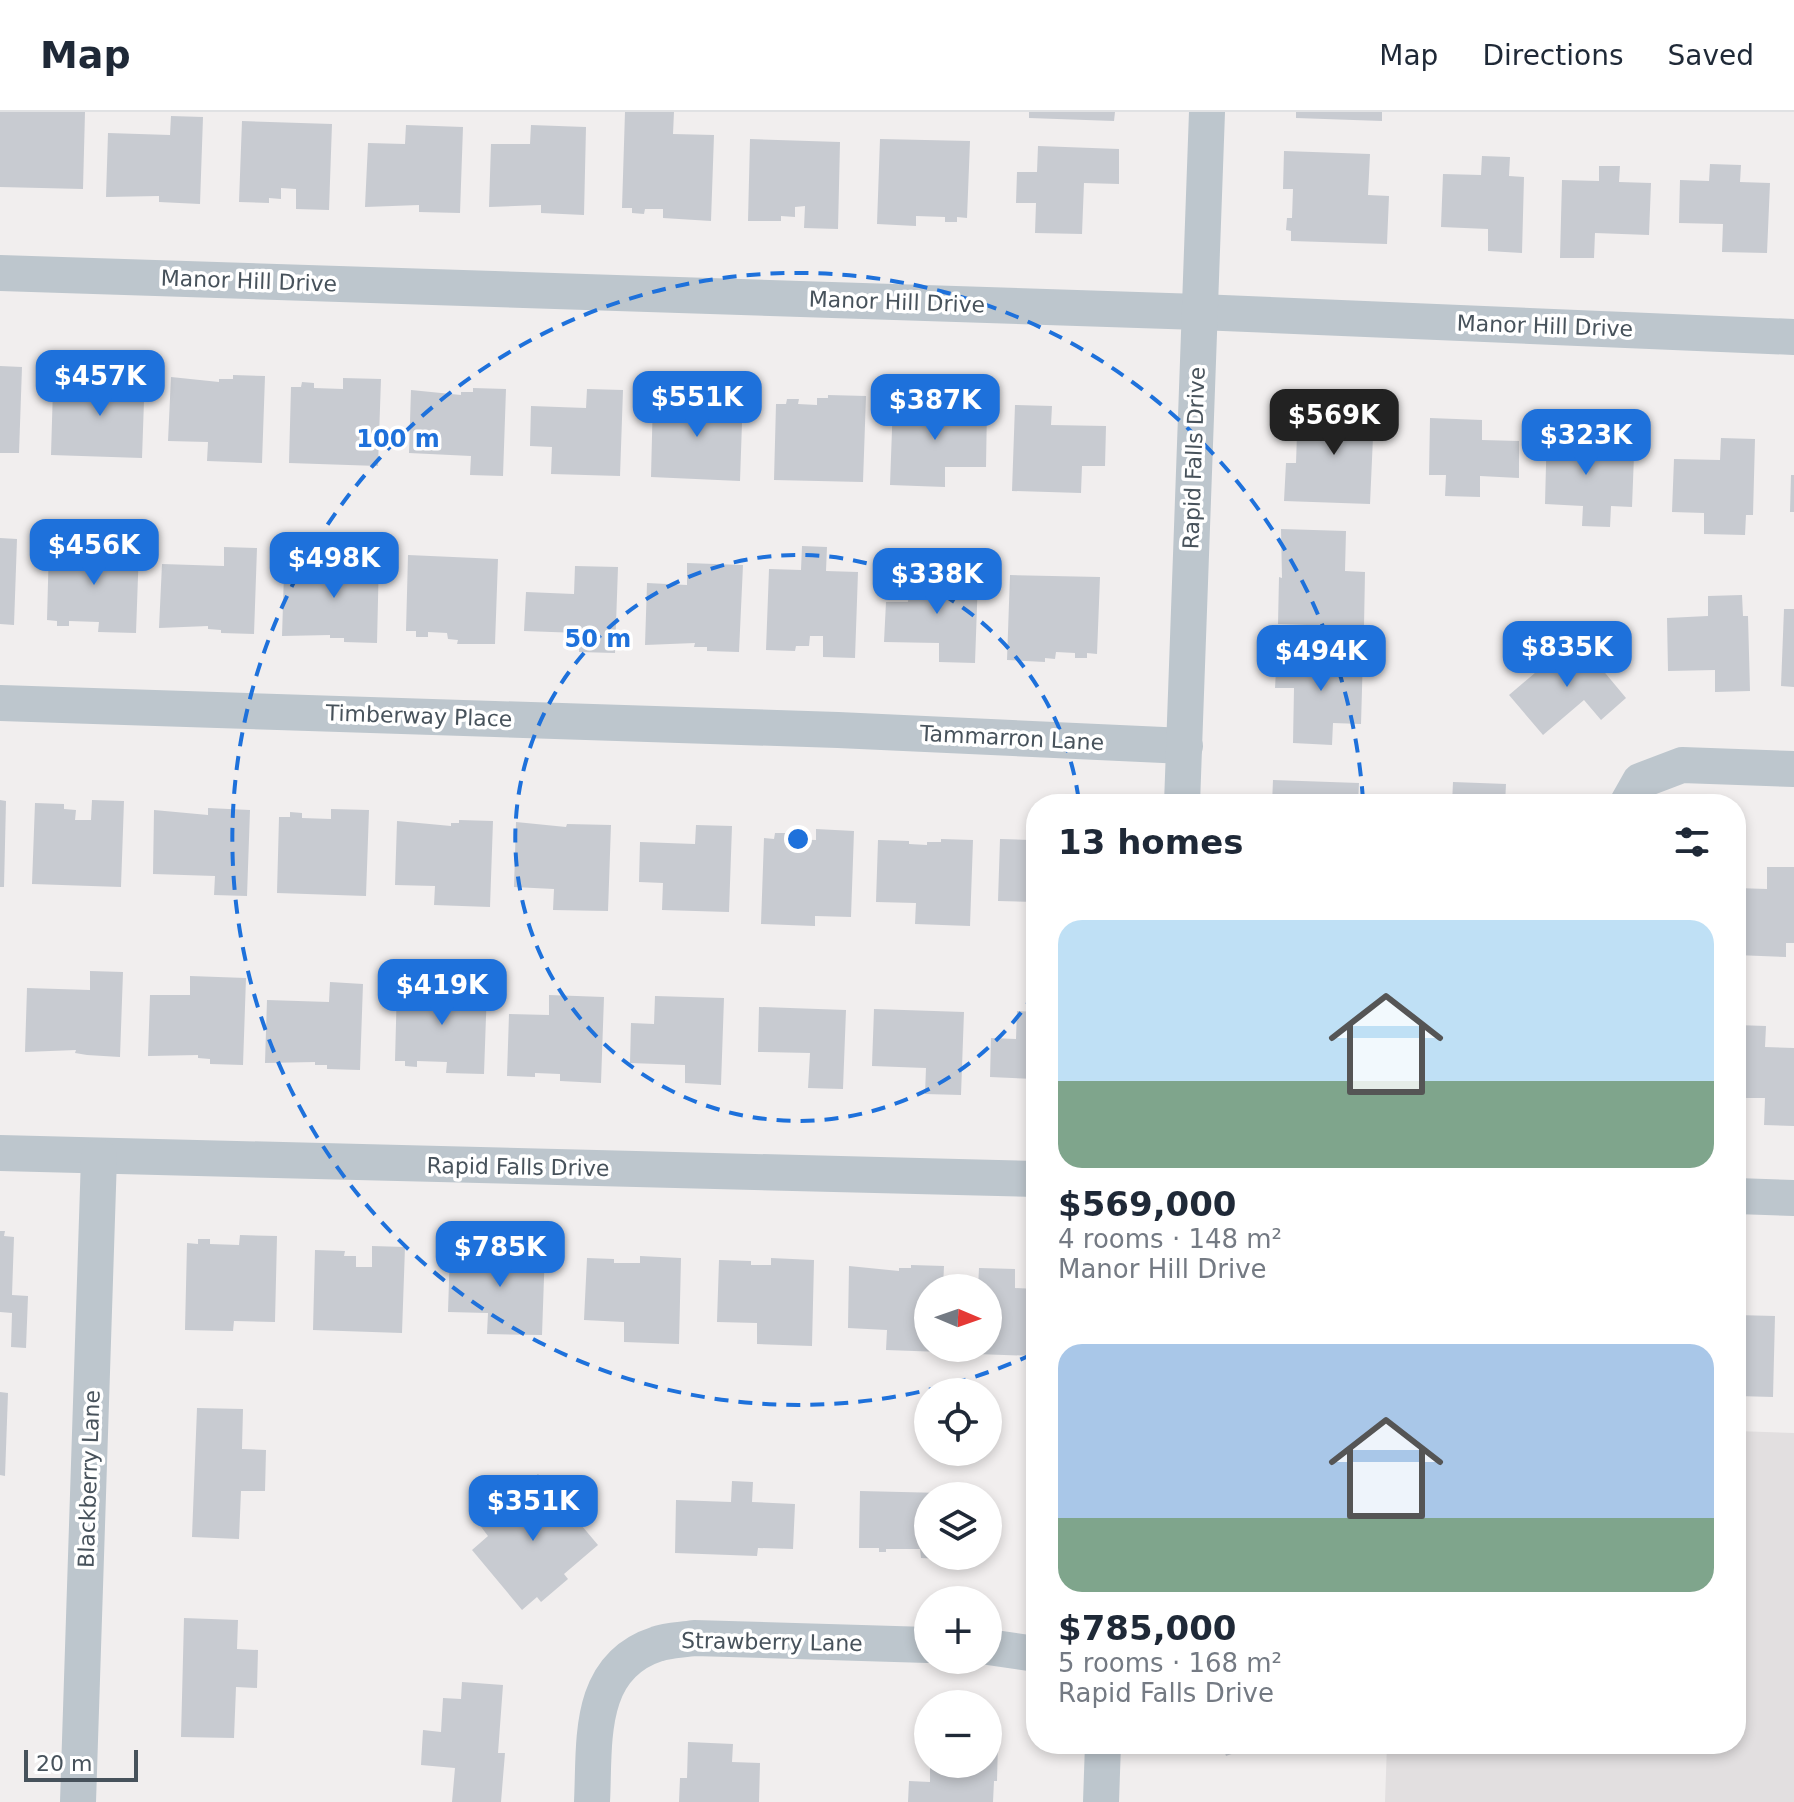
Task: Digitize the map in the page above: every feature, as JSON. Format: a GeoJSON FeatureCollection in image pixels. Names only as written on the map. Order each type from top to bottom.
{"type":"FeatureCollection","features":[{"type":"Feature","properties":{"kind":"street","name":"Rapid Falls Drive"},"geometry":{"type":"LineString","coordinates":[[1183,794],[1207,112]]}},
{"type":"Feature","properties":{"kind":"street","name":"Manor Hill Drive"},"geometry":{"type":"LineString","coordinates":[[0,273],[1199,312],[1794,337]]}},
{"type":"Feature","properties":{"kind":"street","name":"Timberway Place"},"geometry":{"type":"LineString","coordinates":[[0,703],[838,730]]}},
{"type":"Feature","properties":{"kind":"street","name":"Tammarron Lane"},"geometry":{"type":"LineString","coordinates":[[838,730],[1185,746]]}},
{"type":"Feature","properties":{"kind":"street"},"geometry":{"type":"LineString","coordinates":[[1633,794],[1640,781],[1682,765],[1794,769]]}},
{"type":"Feature","properties":{"kind":"street","name":"Rapid Falls Drive"},"geometry":{"type":"LineString","coordinates":[[0,1153],[1026,1179]]}},
{"type":"Feature","properties":{"kind":"street","name":"Blackberry Lane"},"geometry":{"type":"LineString","coordinates":[[78,1802],[99,1157]]}},
{"type":"Feature","properties":{"kind":"street"},"geometry":{"type":"LineString","coordinates":[[1746,1196],[1794,1198]]}},
{"type":"Feature","properties":{"kind":"street","name":"Strawberry Lane"},"geometry":{"type":"LineString","coordinates":[[592,1802],[596,1716],[604,1691],[615,1674],[641,1651],[660,1643],[694,1638],[914,1645]]}},
{"type":"Feature","properties":{"kind":"street"},"geometry":{"type":"LineString","coordinates":[[1002,1649],[1026,1653]]}},
{"type":"Feature","properties":{"kind":"street"},"geometry":{"type":"LineString","coordinates":[[1101,1802],[1103,1754]]}},
{"type":"Feature","properties":{"kind":"shaded area"},"geometry":{"type":"Polygon","coordinates":[[[1746,1431],[1794,1433],[1794,1802],[1385,1802],[1387,1754],[1746,1754],[1746,1431]]]}},
{"type":"Feature","properties":{"kind":"building"},"geometry":{"type":"Polygon","coordinates":[[[0,112],[85,112],[83,189],[0,187],[0,112]]]}},
{"type":"Feature","properties":{"kind":"building"},"geometry":{"type":"Polygon","coordinates":[[[625,112],[674,112],[673,134],[714,135],[711,221],[663,218],[663,209],[645,209],[644,214],[632,213],[632,208],[622,208],[625,112]]]}},
{"type":"Feature","properties":{"kind":"building"},"geometry":{"type":"Polygon","coordinates":[[[1029,112],[1115,112],[1114,121],[1029,118],[1029,112]]]}},
{"type":"Feature","properties":{"kind":"building"},"geometry":{"type":"Polygon","coordinates":[[[1296,112],[1382,112],[1382,121],[1296,118],[1296,112]]]}},
{"type":"Feature","properties":{"kind":"building"},"geometry":{"type":"Polygon","coordinates":[[[171,116],[203,117],[200,204],[159,202],[159,196],[106,197],[108,133],[170,135],[171,116]]]}},
{"type":"Feature","properties":{"kind":"building"},"geometry":{"type":"Polygon","coordinates":[[[242,121],[332,124],[329,210],[296,209],[296,189],[281,188],[281,199],[269,198],[269,203],[239,202],[242,121]]]}},
{"type":"Feature","properties":{"kind":"building"},"geometry":{"type":"Polygon","coordinates":[[[406,125],[463,127],[460,213],[419,212],[419,205],[365,207],[368,143],[405,144],[406,125]]]}},
{"type":"Feature","properties":{"kind":"building"},"geometry":{"type":"Polygon","coordinates":[[[531,125],[586,127],[584,215],[541,213],[541,205],[489,207],[491,144],[530,144],[531,125]]]}},
{"type":"Feature","properties":{"kind":"building"},"geometry":{"type":"Polygon","coordinates":[[[750,139],[840,142],[838,229],[804,228],[805,206],[795,207],[795,217],[781,216],[781,221],[748,221],[750,139]]]}},
{"type":"Feature","properties":{"kind":"building"},"geometry":{"type":"Polygon","coordinates":[[[880,139],[970,141],[967,218],[957,217],[957,222],[945,222],[945,217],[916,216],[916,226],[877,224],[880,139]]]}},
{"type":"Feature","properties":{"kind":"building"},"geometry":{"type":"Polygon","coordinates":[[[1038,146],[1119,149],[1119,184],[1084,183],[1082,234],[1035,233],[1036,203],[1016,203],[1017,172],[1037,172],[1038,146]]]}},
{"type":"Feature","properties":{"kind":"building"},"geometry":{"type":"Polygon","coordinates":[[[1284,151],[1370,154],[1368,195],[1389,196],[1387,244],[1291,241],[1291,231],[1286,230],[1287,218],[1292,218],[1293,189],[1283,189],[1284,151]]]}},
{"type":"Feature","properties":{"kind":"building"},"geometry":{"type":"Polygon","coordinates":[[[1482,156],[1510,157],[1509,176],[1524,177],[1522,253],[1488,251],[1488,229],[1441,227],[1443,174],[1481,175],[1482,156]]]}},
{"type":"Feature","properties":{"kind":"building"},"geometry":{"type":"Polygon","coordinates":[[[1710,164],[1741,165],[1740,182],[1770,183],[1767,253],[1722,252],[1723,224],[1679,223],[1680,180],[1709,181],[1710,164]]]}},
{"type":"Feature","properties":{"kind":"building"},"geometry":{"type":"Polygon","coordinates":[[[1599,166],[1620,166],[1619,182],[1651,183],[1649,235],[1595,233],[1594,258],[1560,258],[1562,180],[1599,181],[1599,166]]]}},
{"type":"Feature","properties":{"kind":"building"},"geometry":{"type":"Polygon","coordinates":[[[0,366],[22,367],[19,453],[0,453],[0,366]]]}},
{"type":"Feature","properties":{"kind":"building"},"geometry":{"type":"Polygon","coordinates":[[[109,370],[145,372],[142,458],[51,455],[53,387],[108,389],[109,370]]]}},
{"type":"Feature","properties":{"kind":"building"},"geometry":{"type":"Polygon","coordinates":[[[233,375],[265,376],[262,463],[207,461],[208,442],[168,441],[171,377],[219,382],[219,379],[233,379],[233,375]]]}},
{"type":"Feature","properties":{"kind":"building"},"geometry":{"type":"Polygon","coordinates":[[[343,378],[381,379],[378,466],[289,463],[291,387],[301,387],[302,382],[314,383],[314,388],[343,389],[343,378]]]}},
{"type":"Feature","properties":{"kind":"building"},"geometry":{"type":"Polygon","coordinates":[[[473,388],[506,389],[503,476],[470,475],[471,456],[409,453],[411,390],[461,395],[461,392],[473,392],[473,388]]]}},
{"type":"Feature","properties":{"kind":"building"},"geometry":{"type":"Polygon","coordinates":[[[587,389],[623,390],[620,476],[551,474],[552,447],[530,446],[531,406],[586,408],[587,389]]]}},
{"type":"Feature","properties":{"kind":"building"},"geometry":{"type":"Polygon","coordinates":[[[710,393],[743,394],[740,481],[651,477],[653,396],[682,397],[682,403],[694,403],[694,413],[710,414],[710,393]]]}},
{"type":"Feature","properties":{"kind":"building"},"geometry":{"type":"Polygon","coordinates":[[[828,395],[866,396],[863,482],[774,480],[776,404],[786,404],[787,399],[799,399],[798,404],[817,405],[817,398],[828,398],[828,395]]]}},
{"type":"Feature","properties":{"kind":"building"},"geometry":{"type":"Polygon","coordinates":[[[893,402],[939,404],[939,407],[987,406],[986,467],[945,467],[945,487],[890,485],[893,402]]]}},
{"type":"Feature","properties":{"kind":"building"},"geometry":{"type":"Polygon","coordinates":[[[1015,405],[1052,406],[1051,425],[1106,426],[1105,466],[1082,466],[1081,493],[1012,491],[1015,405]]]}},
{"type":"Feature","properties":{"kind":"building"},"geometry":{"type":"Polygon","coordinates":[[[1298,412],[1390,415],[1390,437],[1373,437],[1370,504],[1284,501],[1286,463],[1296,463],[1297,434],[1292,434],[1292,422],[1297,422],[1298,412]]]}},
{"type":"Feature","properties":{"kind":"building"},"geometry":{"type":"Polygon","coordinates":[[[1430,418],[1482,420],[1482,440],[1519,441],[1519,478],[1480,476],[1480,497],[1445,496],[1446,475],[1429,475],[1430,418]]]}},
{"type":"Feature","properties":{"kind":"building"},"geometry":{"type":"Polygon","coordinates":[[[1547,426],[1582,427],[1581,454],[1634,455],[1632,507],[1611,506],[1610,527],[1582,526],[1583,506],[1545,504],[1547,426]]]}},
{"type":"Feature","properties":{"kind":"building"},"geometry":{"type":"Polygon","coordinates":[[[1721,438],[1755,439],[1753,515],[1746,515],[1745,535],[1704,534],[1704,513],[1672,512],[1674,459],[1720,460],[1721,438]]]}},
{"type":"Feature","properties":{"kind":"building"},"geometry":{"type":"Polygon","coordinates":[[[1791,475],[1794,475],[1794,512],[1790,512],[1791,475]]]}},
{"type":"Feature","properties":{"kind":"building"},"geometry":{"type":"Polygon","coordinates":[[[1281,529],[1346,531],[1345,571],[1365,572],[1364,627],[1278,624],[1279,577],[1282,578],[1281,529]]]}},
{"type":"Feature","properties":{"kind":"building"},"geometry":{"type":"Polygon","coordinates":[[[0,538],[17,539],[14,625],[0,624],[0,538]]]}},
{"type":"Feature","properties":{"kind":"building"},"geometry":{"type":"Polygon","coordinates":[[[49,545],[139,548],[136,633],[98,632],[99,622],[69,621],[69,626],[57,626],[57,621],[47,620],[49,545]]]}},
{"type":"Feature","properties":{"kind":"building"},"geometry":{"type":"Polygon","coordinates":[[[802,546],[827,547],[826,571],[858,572],[855,658],[823,657],[823,636],[810,636],[809,646],[796,646],[795,651],[766,650],[769,569],[801,570],[802,546]]]}},
{"type":"Feature","properties":{"kind":"building"},"geometry":{"type":"Polygon","coordinates":[[[224,547],[257,548],[254,634],[221,633],[221,630],[208,629],[208,626],[159,628],[162,564],[224,566],[224,547]]]}},
{"type":"Feature","properties":{"kind":"building"},"geometry":{"type":"Polygon","coordinates":[[[324,555],[379,557],[377,643],[344,642],[344,638],[330,638],[330,635],[282,636],[284,573],[324,574],[324,555]]]}},
{"type":"Feature","properties":{"kind":"building"},"geometry":{"type":"Polygon","coordinates":[[[408,555],[498,559],[495,644],[457,644],[458,640],[448,639],[447,633],[428,632],[428,637],[416,637],[416,631],[406,631],[408,555]]]}},
{"type":"Feature","properties":{"kind":"building"},"geometry":{"type":"Polygon","coordinates":[[[687,563],[743,565],[739,652],[707,651],[707,647],[694,647],[695,643],[645,645],[647,583],[687,585],[687,563]]]}},
{"type":"Feature","properties":{"kind":"building"},"geometry":{"type":"Polygon","coordinates":[[[575,566],[618,567],[615,653],[579,652],[579,633],[524,631],[526,592],[574,594],[575,566]]]}},
{"type":"Feature","properties":{"kind":"building"},"geometry":{"type":"Polygon","coordinates":[[[909,575],[978,578],[975,663],[939,662],[939,643],[884,642],[886,602],[908,602],[909,575]]]}},
{"type":"Feature","properties":{"kind":"building"},"geometry":{"type":"Polygon","coordinates":[[[1010,575],[1100,577],[1097,654],[1087,653],[1087,658],[1075,658],[1075,653],[1056,652],[1055,659],[1045,658],[1045,662],[1007,660],[1010,575]]]}},
{"type":"Feature","properties":{"kind":"building"},"geometry":{"type":"Polygon","coordinates":[[[1742,595],[1743,616],[1748,616],[1750,691],[1715,692],[1715,670],[1668,671],[1667,618],[1708,616],[1708,596],[1742,595]]]}},
{"type":"Feature","properties":{"kind":"building"},"geometry":{"type":"Polygon","coordinates":[[[1784,609],[1794,609],[1794,687],[1781,686],[1784,609]]]}},
{"type":"Feature","properties":{"kind":"building"},"geometry":{"type":"Polygon","coordinates":[[[1576,638],[1626,698],[1601,720],[1584,700],[1543,735],[1509,695],[1576,638]]]}},
{"type":"Feature","properties":{"kind":"building"},"geometry":{"type":"Polygon","coordinates":[[[1277,652],[1363,655],[1361,724],[1333,723],[1332,745],[1293,743],[1294,688],[1275,688],[1277,652]]]}},
{"type":"Feature","properties":{"kind":"building"},"geometry":{"type":"Polygon","coordinates":[[[1273,780],[1359,783],[1358,794],[1272,794],[1273,780]]]}},
{"type":"Feature","properties":{"kind":"building"},"geometry":{"type":"Polygon","coordinates":[[[1453,782],[1506,784],[1506,794],[1452,794],[1453,782]]]}},
{"type":"Feature","properties":{"kind":"building"},"geometry":{"type":"Polygon","coordinates":[[[0,800],[6,801],[4,887],[0,887],[0,800]]]}},
{"type":"Feature","properties":{"kind":"building"},"geometry":{"type":"Polygon","coordinates":[[[92,800],[124,801],[121,887],[32,884],[35,803],[64,804],[64,809],[76,810],[75,820],[91,820],[92,800]]]}},
{"type":"Feature","properties":{"kind":"building"},"geometry":{"type":"Polygon","coordinates":[[[208,808],[250,810],[247,896],[214,895],[215,876],[153,874],[154,810],[208,815],[208,808]]]}},
{"type":"Feature","properties":{"kind":"building"},"geometry":{"type":"Polygon","coordinates":[[[331,809],[369,810],[366,896],[277,893],[279,817],[290,817],[290,812],[302,813],[302,818],[331,819],[331,809]]]}},
{"type":"Feature","properties":{"kind":"building"},"geometry":{"type":"Polygon","coordinates":[[[459,820],[493,821],[490,907],[434,905],[435,886],[395,885],[397,821],[451,826],[459,820]]]}},
{"type":"Feature","properties":{"kind":"building"},"geometry":{"type":"Polygon","coordinates":[[[516,822],[566,827],[567,824],[611,825],[608,911],[553,910],[554,889],[514,887],[516,822]]]}},
{"type":"Feature","properties":{"kind":"building"},"geometry":{"type":"Polygon","coordinates":[[[696,825],[732,826],[729,912],[662,910],[663,883],[639,882],[640,842],[695,844],[696,825]]]}},
{"type":"Feature","properties":{"kind":"building"},"geometry":{"type":"Polygon","coordinates":[[[816,829],[854,831],[851,917],[815,916],[815,926],[761,924],[764,838],[774,839],[775,833],[786,833],[786,839],[816,840],[816,829]]]}},
{"type":"Feature","properties":{"kind":"building"},"geometry":{"type":"Polygon","coordinates":[[[941,839],[973,840],[970,926],[915,924],[916,903],[876,902],[878,840],[927,845],[927,842],[941,842],[941,839]]]}},
{"type":"Feature","properties":{"kind":"building"},"geometry":{"type":"Polygon","coordinates":[[[1000,839],[1026,840],[1026,902],[998,901],[1000,839]]]}},
{"type":"Feature","properties":{"kind":"building"},"geometry":{"type":"Polygon","coordinates":[[[1767,867],[1794,867],[1794,943],[1786,943],[1786,957],[1746,955],[1746,888],[1767,889],[1767,867]]]}},
{"type":"Feature","properties":{"kind":"building"},"geometry":{"type":"Polygon","coordinates":[[[90,971],[123,972],[120,1057],[87,1055],[75,1053],[76,1050],[25,1052],[27,988],[90,990],[90,971]]]}},
{"type":"Feature","properties":{"kind":"building"},"geometry":{"type":"Polygon","coordinates":[[[190,976],[246,978],[243,1065],[210,1064],[210,1059],[198,1058],[198,1055],[148,1056],[150,995],[190,995],[190,976]]]}},
{"type":"Feature","properties":{"kind":"building"},"geometry":{"type":"Polygon","coordinates":[[[330,982],[363,984],[360,1070],[327,1069],[327,1065],[315,1065],[315,1062],[265,1063],[267,1000],[329,1002],[330,982]]]}},
{"type":"Feature","properties":{"kind":"building"},"geometry":{"type":"Polygon","coordinates":[[[397,985],[487,988],[484,1074],[446,1073],[447,1062],[417,1061],[417,1067],[405,1066],[405,1061],[395,1061],[397,985]]]}},
{"type":"Feature","properties":{"kind":"building"},"geometry":{"type":"Polygon","coordinates":[[[549,995],[604,997],[601,1083],[560,1081],[560,1074],[507,1076],[509,1014],[549,1015],[549,995]]]}},
{"type":"Feature","properties":{"kind":"building"},"geometry":{"type":"Polygon","coordinates":[[[655,996],[724,998],[721,1085],[685,1083],[685,1065],[630,1063],[631,1023],[654,1024],[655,996]]]}},
{"type":"Feature","properties":{"kind":"building"},"geometry":{"type":"Polygon","coordinates":[[[759,1007],[846,1010],[843,1089],[808,1088],[810,1053],[758,1052],[759,1007]]]}},
{"type":"Feature","properties":{"kind":"building"},"geometry":{"type":"Polygon","coordinates":[[[874,1009],[964,1012],[961,1095],[925,1094],[926,1068],[872,1066],[874,1009]]]}},
{"type":"Feature","properties":{"kind":"building"},"geometry":{"type":"Polygon","coordinates":[[[1017,1011],[1026,1011],[1026,1079],[990,1077],[991,1038],[1016,1039],[1017,1011]]]}},
{"type":"Feature","properties":{"kind":"building"},"geometry":{"type":"Polygon","coordinates":[[[1746,1025],[1766,1026],[1765,1047],[1794,1048],[1794,1126],[1764,1125],[1765,1098],[1746,1098],[1746,1025]]]}},
{"type":"Feature","properties":{"kind":"building"},"geometry":{"type":"Polygon","coordinates":[[[0,1231],[5,1231],[4,1236],[14,1237],[12,1295],[28,1296],[26,1348],[11,1347],[12,1313],[0,1312],[0,1231]]]}},
{"type":"Feature","properties":{"kind":"building"},"geometry":{"type":"Polygon","coordinates":[[[240,1235],[277,1236],[275,1322],[234,1321],[233,1331],[185,1330],[187,1243],[198,1244],[198,1239],[210,1239],[210,1244],[239,1245],[240,1235]]]}},
{"type":"Feature","properties":{"kind":"building"},"geometry":{"type":"Polygon","coordinates":[[[372,1246],[405,1247],[402,1333],[313,1330],[315,1250],[345,1251],[344,1256],[356,1256],[356,1267],[372,1267],[372,1246]]]}},
{"type":"Feature","properties":{"kind":"building"},"geometry":{"type":"Polygon","coordinates":[[[512,1248],[545,1249],[542,1335],[487,1334],[488,1313],[448,1312],[450,1250],[500,1255],[500,1252],[512,1252],[512,1248]]]}},
{"type":"Feature","properties":{"kind":"building"},"geometry":{"type":"Polygon","coordinates":[[[640,1256],[681,1258],[679,1344],[624,1342],[624,1322],[584,1320],[587,1258],[614,1259],[614,1263],[640,1263],[640,1256]]]}},
{"type":"Feature","properties":{"kind":"building"},"geometry":{"type":"Polygon","coordinates":[[[771,1258],[814,1260],[812,1346],[757,1344],[757,1323],[717,1322],[719,1260],[771,1265],[771,1258]]]}},
{"type":"Feature","properties":{"kind":"building"},"geometry":{"type":"Polygon","coordinates":[[[911,1265],[944,1266],[944,1274],[914,1274],[914,1351],[886,1350],[887,1330],[848,1328],[849,1266],[899,1271],[899,1268],[911,1268],[911,1265]]]}},
{"type":"Feature","properties":{"kind":"building"},"geometry":{"type":"Polygon","coordinates":[[[979,1268],[1015,1269],[1015,1288],[1026,1289],[1026,1356],[1002,1355],[1002,1274],[979,1274],[979,1268]]]}},
{"type":"Feature","properties":{"kind":"building"},"geometry":{"type":"Polygon","coordinates":[[[1746,1315],[1775,1316],[1773,1397],[1746,1396],[1746,1315]]]}},
{"type":"Feature","properties":{"kind":"building"},"geometry":{"type":"Polygon","coordinates":[[[0,1392],[8,1393],[5,1476],[0,1475],[0,1392]]]}},
{"type":"Feature","properties":{"kind":"building"},"geometry":{"type":"Polygon","coordinates":[[[197,1408],[243,1409],[242,1449],[266,1450],[265,1491],[241,1491],[239,1539],[192,1537],[197,1408]]]}},
{"type":"Feature","properties":{"kind":"building"},"geometry":{"type":"Polygon","coordinates":[[[538,1474],[598,1545],[564,1574],[568,1579],[541,1602],[537,1597],[522,1610],[472,1550],[488,1536],[479,1524],[538,1474]]]}},
{"type":"Feature","properties":{"kind":"building"},"geometry":{"type":"Polygon","coordinates":[[[732,1481],[753,1482],[752,1502],[795,1504],[793,1549],[758,1548],[757,1556],[675,1553],[676,1500],[731,1502],[732,1481]]]}},
{"type":"Feature","properties":{"kind":"building"},"geometry":{"type":"Polygon","coordinates":[[[860,1491],[914,1492],[914,1549],[879,1552],[879,1548],[859,1548],[860,1491]]]}},
{"type":"Feature","properties":{"kind":"building"},"geometry":{"type":"Polygon","coordinates":[[[184,1618],[238,1620],[237,1649],[258,1650],[257,1688],[236,1687],[234,1738],[181,1737],[184,1618]]]}},
{"type":"Feature","properties":{"kind":"building"},"geometry":{"type":"Polygon","coordinates":[[[462,1682],[503,1685],[498,1753],[505,1753],[501,1802],[452,1802],[455,1768],[421,1765],[423,1730],[441,1732],[443,1698],[461,1699],[462,1682]]]}},
{"type":"Feature","properties":{"kind":"building"},"geometry":{"type":"Polygon","coordinates":[[[688,1742],[733,1744],[732,1762],[760,1763],[759,1802],[679,1802],[680,1778],[687,1778],[688,1742]]]}},
{"type":"Feature","properties":{"kind":"building"},"geometry":{"type":"Polygon","coordinates":[[[930,1778],[997,1778],[994,1781],[993,1802],[908,1802],[909,1781],[930,1782],[930,1778]]]}}]}
